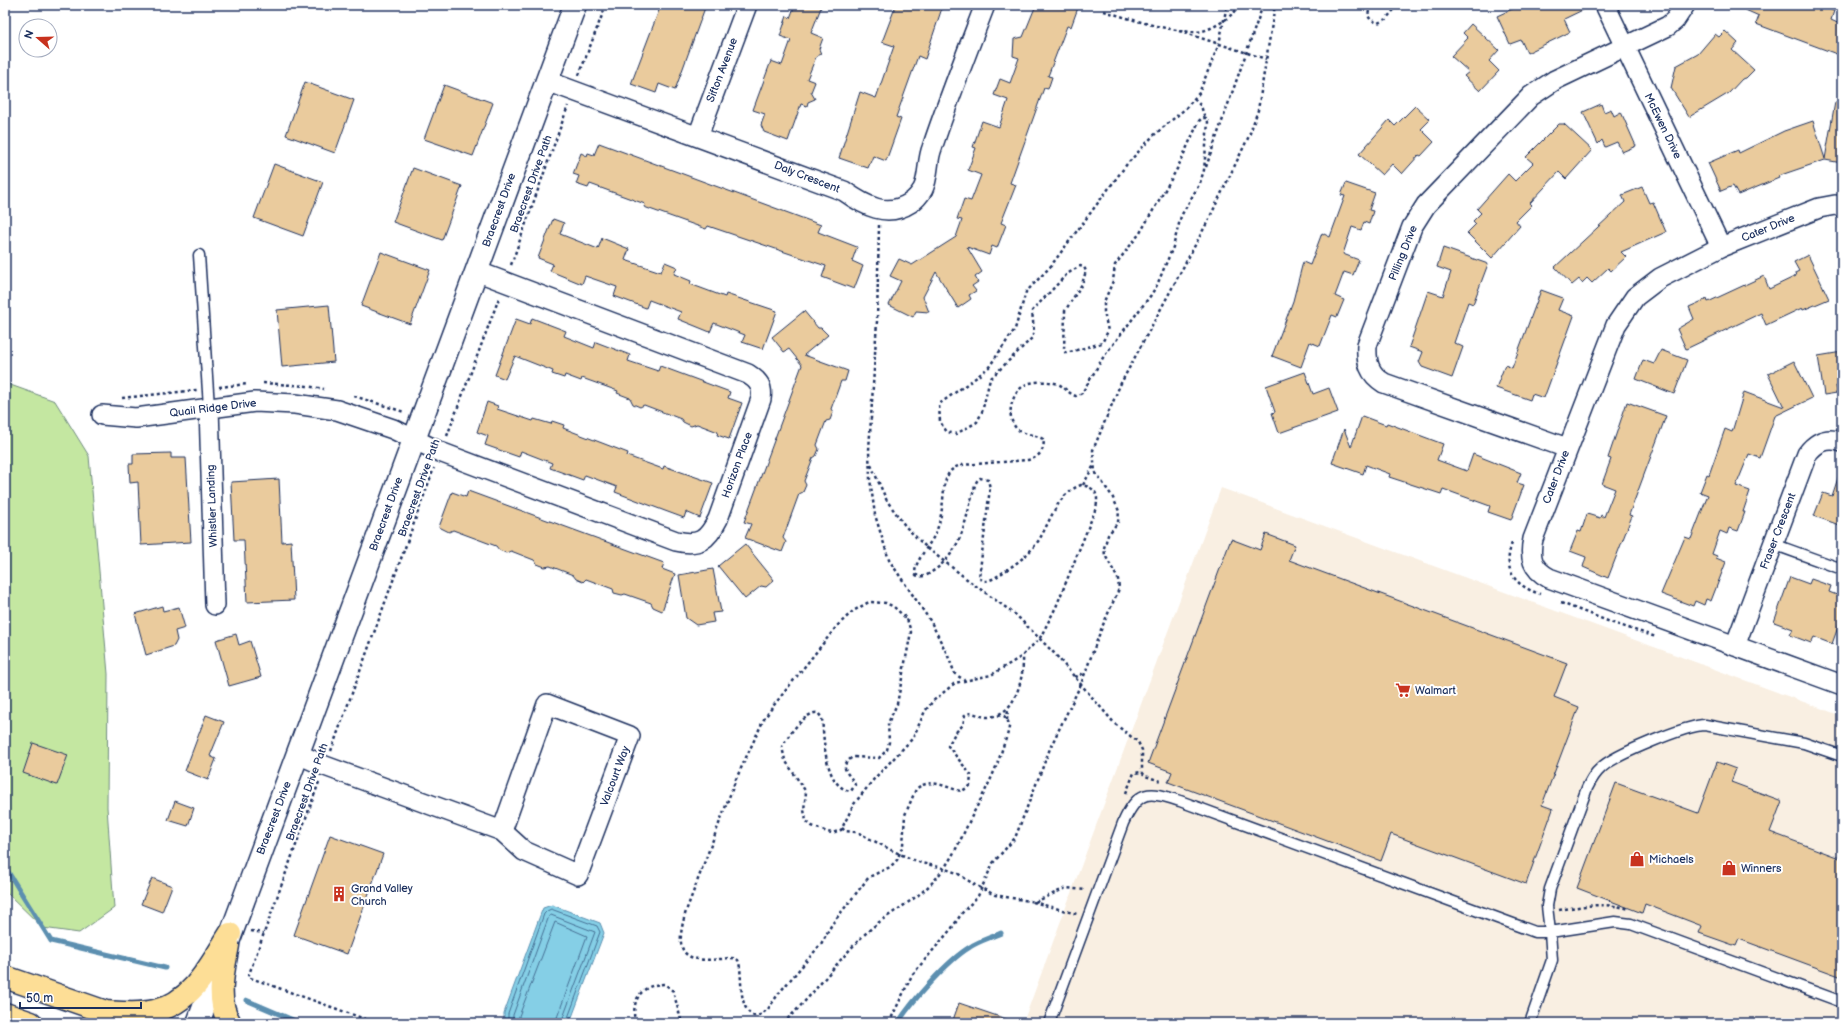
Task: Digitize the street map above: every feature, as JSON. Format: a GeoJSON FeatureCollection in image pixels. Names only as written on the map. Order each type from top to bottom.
{"type":"FeatureCollection","features":[{"type":"Feature","properties":{"kind":"main road"},"geometry":{"type":"LineString","coordinates":[[106,1012],[154,1011],[172,1006],[188,994],[204,974],[230,934]]}},
{"type":"Feature","properties":{"kind":"main road"},"geometry":{"type":"LineString","coordinates":[[230,934],[223,974],[222,1001],[226,1018],[230,1023]]}},
{"type":"Feature","properties":{"kind":"main road"},"geometry":{"type":"LineString","coordinates":[[5,977],[136,1023]]}},
{"type":"Feature","properties":{"kind":"main road"},"geometry":{"type":"LineString","coordinates":[[5,1014],[31,1023]]}},
{"type":"Feature","properties":{"kind":"street","name":"Braecrest Drive"},"geometry":{"type":"LineString","coordinates":[[198,1023],[575,5]]}},
{"type":"Feature","properties":{"kind":"street","name":"Sifton Avenue"},"geometry":{"type":"LineString","coordinates":[[698,136],[747,5]]}},
{"type":"Feature","properties":{"kind":"street","name":"Daly Crescent"},"geometry":{"type":"LineString","coordinates":[[547,81],[698,136],[844,192],[873,208],[886,211],[899,209],[912,202],[923,189],[931,150],[985,5]]}},
{"type":"Feature","properties":{"kind":"street","name":"McEwen Drive"},"geometry":{"type":"LineString","coordinates":[[1605,5],[1721,247]]}},
{"type":"Feature","properties":{"kind":"street","name":"Pilling Drive"},"geometry":{"type":"LineString","coordinates":[[1567,448],[1384,383],[1375,377],[1369,367],[1366,356],[1367,345],[1412,227],[1426,205],[1531,96],[1555,80],[1668,26],[1675,20],[1685,5]]}},
{"type":"Feature","properties":{"kind":"street","name":"Cater Drive"},"geometry":{"type":"LineString","coordinates":[[1842,207],[1835,206],[1819,208],[1721,247],[1660,278],[1634,297],[1616,325],[1567,448],[1533,539],[1531,550],[1535,568],[1542,574],[1556,581],[1842,685]]}},
{"type":"Feature","properties":{"kind":"street","name":"Horizon Place"},"geometry":{"type":"LineString","coordinates":[[413,440],[440,452],[676,541],[697,543],[703,540],[712,532],[718,519],[761,399],[762,391],[756,379],[748,374],[476,270]]}},
{"type":"Feature","properties":{"kind":"street","name":"Quail Ridge Drive"},"geometry":{"type":"LineString","coordinates":[[102,415],[136,418],[208,407],[255,402],[316,407],[362,418],[393,429],[413,440]]}},
{"type":"Feature","properties":{"kind":"street","name":"Whistler Landing"},"geometry":{"type":"LineString","coordinates":[[208,407],[214,605]]}},
{"type":"Feature","properties":{"kind":"street","name":"Fraser Crescent"},"geometry":{"type":"LineString","coordinates":[[1735,646],[1807,454],[1812,446],[1820,442],[1829,440],[1842,442]]}},
{"type":"Feature","properties":{"kind":"street","name":"Valcourt Way"},"geometry":{"type":"LineString","coordinates":[[298,754],[325,766],[502,831],[524,851],[578,875],[630,736],[547,704],[502,831]]}},
{"type":"Feature","properties":{"kind":"lane"},"geometry":{"type":"LineString","coordinates":[[199,255],[208,407]]}},
{"type":"Feature","properties":{"kind":"lane"},"geometry":{"type":"LineString","coordinates":[[1773,544],[1842,569]]}},
{"type":"Feature","properties":{"kind":"lane"},"geometry":{"type":"LineString","coordinates":[[1530,1023],[1550,968],[1552,952],[1547,906],[1550,889],[1587,788],[1594,775],[1601,767],[1616,758],[1688,727],[1705,725],[1804,743],[1842,756]]}},
{"type":"Feature","properties":{"kind":"lane"},"geometry":{"type":"LineString","coordinates":[[1049,1023],[1123,822],[1134,803],[1146,795],[1153,793],[1180,801],[1272,834],[1535,932],[1550,932],[1608,922],[1625,923],[1842,1002]]}},
{"type":"Feature","properties":{"kind":"path","name":"Braecrest Drive Path"},"geometry":{"type":"LineString","coordinates":[[376,1023],[248,977],[440,452],[505,282],[606,5]]}},
{"type":"Feature","properties":{"kind":"path"},"geometry":{"type":"LineString","coordinates":[[1205,118],[1199,121],[1177,169],[1137,238],[1115,265],[1113,281],[1104,307],[1108,331],[1105,340],[1098,345],[1086,347],[1071,353],[1066,353],[1064,351],[1065,311],[1082,284],[1086,271],[1084,267],[1080,266],[1067,274],[1032,311],[1034,331],[1032,338],[993,375],[986,391],[982,412],[977,422],[956,434],[947,432],[939,418],[938,407],[940,402],[989,367],[1015,329],[1026,292],[1047,270],[1132,158],[1158,131],[1194,100],[1205,81],[1219,44],[1227,5]]}},
{"type":"Feature","properties":{"kind":"path"},"geometry":{"type":"LineString","coordinates":[[1104,11],[1195,32],[1209,28],[1225,18],[1241,5]]}},
{"type":"Feature","properties":{"kind":"path"},"geometry":{"type":"LineString","coordinates":[[1094,465],[1083,485],[1072,490],[1054,509],[1039,540],[1023,559],[995,577],[984,582],[980,578],[990,488],[988,480],[980,478],[976,482],[958,544],[953,553],[945,562],[925,576],[916,575],[915,568],[936,533],[942,509],[944,486],[948,474],[953,468],[962,465],[1034,459],[1041,452],[1044,446],[1042,439],[1022,432],[1013,424],[1011,408],[1015,396],[1026,384],[1033,383],[1056,383],[1072,395],[1076,396],[1082,393],[1104,356],[1157,285],[1175,241],[1181,216],[1200,184],[1263,5]]}},
{"type":"Feature","properties":{"kind":"path"},"geometry":{"type":"LineString","coordinates":[[889,1023],[912,975],[982,889],[993,863],[1011,844],[1018,831],[1051,746],[1080,684],[1119,589],[1118,579],[1105,555],[1104,548],[1108,535],[1118,522],[1119,511],[1112,496],[1095,472],[1092,456],[1095,443],[1120,385],[1208,221],[1249,136],[1258,110],[1275,5]]}},
{"type":"Feature","properties":{"kind":"path"},"geometry":{"type":"LineString","coordinates":[[1370,5],[1368,16],[1371,20],[1378,22],[1386,19],[1398,5]]}},
{"type":"Feature","properties":{"kind":"path"},"geometry":{"type":"LineString","coordinates":[[1168,27],[1245,54],[1266,59]]}},
{"type":"Feature","properties":{"kind":"path"},"geometry":{"type":"LineString","coordinates":[[1194,100],[1201,106],[1208,122],[1207,153],[1200,184]]}},
{"type":"Feature","properties":{"kind":"path"},"geometry":{"type":"LineString","coordinates":[[878,228],[877,321],[869,460],[875,515],[889,560],[931,622],[955,674],[966,680]]}},
{"type":"Feature","properties":{"kind":"path"},"geometry":{"type":"LineString","coordinates":[[869,460],[875,477],[887,501],[906,527],[927,548],[1012,612],[1040,638],[1115,724],[1138,742],[1142,750],[1142,772]]}},
{"type":"Feature","properties":{"kind":"path"},"geometry":{"type":"LineString","coordinates":[[1007,721],[1004,716],[997,715],[987,717],[971,712],[965,715],[963,725],[955,732],[948,746],[971,775],[970,786],[962,791],[944,784],[925,784],[916,789],[905,816],[904,841],[901,853],[894,864],[869,877],[859,888],[832,924],[820,944],[779,993],[768,1009],[760,1015],[751,1015],[746,1007],[741,989],[738,960],[733,958],[711,960],[689,957],[684,953],[681,948],[681,928],[686,911],[736,779],[764,719],[844,619],[861,605],[869,602],[886,603],[900,611],[907,619],[911,632],[897,704],[888,723],[889,742],[887,750],[879,758],[853,757],[848,762],[846,772],[855,785],[851,791],[840,786],[826,764],[822,718],[818,712],[812,712],[806,716],[788,737],[782,747],[785,760],[806,792],[804,810],[806,821],[812,826],[827,832],[836,832],[842,828],[858,799],[913,738],[925,711],[933,700],[949,686],[966,680],[991,675],[1024,655],[1040,638],[1056,607],[1096,508],[1098,500],[1096,491],[1083,485]]}},
{"type":"Feature","properties":{"kind":"path"},"geometry":{"type":"LineString","coordinates":[[784,1023],[865,934],[888,915],[915,898],[926,889],[944,868],[960,843],[996,770],[1008,731],[1008,707],[1023,672],[1024,655]]}},
{"type":"Feature","properties":{"kind":"path"},"geometry":{"type":"LineString","coordinates":[[1072,674],[1078,677],[1085,671]]}},
{"type":"Feature","properties":{"kind":"path"},"geometry":{"type":"LineString","coordinates":[[997,715],[1008,707]]}},
{"type":"Feature","properties":{"kind":"path"},"geometry":{"type":"LineString","coordinates":[[842,828],[845,831],[857,832],[893,851],[901,853],[926,865],[944,868],[957,873],[982,889],[995,895],[1031,902],[1082,915]]}},
{"type":"Feature","properties":{"kind":"path"},"geometry":{"type":"LineString","coordinates":[[1031,902],[1035,902],[1066,888],[1090,891]]}},
{"type":"Feature","properties":{"kind":"path"},"geometry":{"type":"LineString","coordinates":[[635,1023],[634,1006],[637,998],[648,988],[660,984],[666,984],[673,991],[682,1023]]}},
{"type":"Feature","properties":{"kind":"shaded area"},"geometry":{"type":"Polygon","coordinates":[[[1221,488],[1842,716],[1842,1023],[1023,1023],[1221,488]]]}},
{"type":"Feature","properties":{"kind":"green space"},"geometry":{"type":"Polygon","coordinates":[[[5,383],[55,401],[89,456],[108,674],[107,807],[114,908],[79,933],[43,928],[5,891],[5,383]]]}},
{"type":"Feature","properties":{"kind":"water"},"geometry":{"type":"Polygon","coordinates":[[[552,905],[600,923],[604,933],[570,1023],[504,1023],[504,1013],[543,908],[552,905]]]}},
{"type":"Feature","properties":{"kind":"building"},"geometry":{"type":"Polygon","coordinates":[[[661,5],[706,5],[675,90],[659,84],[656,93],[631,84],[661,5]]]}},
{"type":"Feature","properties":{"kind":"building"},"geometry":{"type":"Polygon","coordinates":[[[795,5],[822,5],[811,33],[823,38],[819,49],[821,54],[816,57],[807,79],[815,82],[811,92],[815,99],[808,102],[807,106],[801,104],[788,141],[764,132],[761,125],[765,114],[753,110],[771,61],[782,65],[791,40],[780,36],[787,16],[790,18],[795,5]]]}},
{"type":"Feature","properties":{"kind":"building"},"geometry":{"type":"Polygon","coordinates":[[[896,5],[943,5],[925,59],[918,56],[896,117],[901,119],[886,161],[873,156],[868,168],[839,158],[860,92],[876,98],[894,46],[882,42],[896,5]]]}},
{"type":"Feature","properties":{"kind":"building"},"geometry":{"type":"Polygon","coordinates":[[[1036,5],[1079,5],[1071,27],[1067,26],[1048,76],[1052,77],[1048,89],[1044,88],[1010,183],[1016,185],[1001,223],[1006,225],[997,248],[992,246],[989,255],[967,247],[982,272],[975,277],[978,282],[972,286],[976,291],[969,295],[971,299],[958,308],[936,272],[923,297],[929,312],[916,311],[913,317],[889,305],[901,281],[890,276],[899,259],[912,265],[956,237],[962,220],[957,219],[964,199],[971,201],[981,175],[968,170],[976,148],[973,147],[982,121],[999,127],[1008,100],[994,95],[1000,79],[1010,83],[1019,58],[1013,56],[1014,39],[1023,37],[1036,5]]]}},
{"type":"Feature","properties":{"kind":"building"},"geometry":{"type":"Polygon","coordinates":[[[1521,5],[1593,5],[1564,19],[1570,32],[1527,53],[1521,40],[1510,44],[1497,16],[1521,5]]]}},
{"type":"Feature","properties":{"kind":"building"},"geometry":{"type":"Polygon","coordinates":[[[1734,5],[1817,5],[1834,11],[1831,20],[1842,25],[1842,56],[1756,24],[1759,16],[1734,5]]]}},
{"type":"Feature","properties":{"kind":"building"},"geometry":{"type":"Polygon","coordinates":[[[1471,24],[1499,50],[1489,61],[1499,71],[1480,91],[1464,76],[1469,72],[1451,56],[1468,38],[1463,33],[1471,24]]]}},
{"type":"Feature","properties":{"kind":"building"},"geometry":{"type":"Polygon","coordinates":[[[1725,31],[1738,43],[1732,50],[1754,70],[1746,78],[1742,79],[1729,93],[1689,117],[1671,88],[1676,66],[1698,54],[1715,34],[1719,37],[1725,31]]]}},
{"type":"Feature","properties":{"kind":"building"},"geometry":{"type":"Polygon","coordinates":[[[305,82],[354,100],[335,153],[286,135],[305,82]]]}},
{"type":"Feature","properties":{"kind":"building"},"geometry":{"type":"Polygon","coordinates":[[[444,85],[493,103],[473,156],[424,139],[444,85]]]}},
{"type":"Feature","properties":{"kind":"building"},"geometry":{"type":"Polygon","coordinates":[[[1835,102],[1842,103],[1842,163],[1825,160],[1778,176],[1779,178],[1738,195],[1733,186],[1721,191],[1708,163],[1738,150],[1739,153],[1784,131],[1813,121],[1825,159],[1835,102]]]}},
{"type":"Feature","properties":{"kind":"building"},"geometry":{"type":"Polygon","coordinates":[[[1601,104],[1604,112],[1611,109],[1614,116],[1621,112],[1636,146],[1622,152],[1617,142],[1605,147],[1602,140],[1598,144],[1583,112],[1601,104]]]}},
{"type":"Feature","properties":{"kind":"building"},"geometry":{"type":"Polygon","coordinates":[[[1415,106],[1430,120],[1421,129],[1434,142],[1421,156],[1419,155],[1402,174],[1392,164],[1382,175],[1359,154],[1389,120],[1395,126],[1415,106]]]}},
{"type":"Feature","properties":{"kind":"building"},"geometry":{"type":"Polygon","coordinates":[[[1559,124],[1564,124],[1592,150],[1566,179],[1559,172],[1530,203],[1532,205],[1516,221],[1520,226],[1492,258],[1467,233],[1476,224],[1473,221],[1481,213],[1477,209],[1508,174],[1515,181],[1533,163],[1526,157],[1559,124]]]}},
{"type":"Feature","properties":{"kind":"building"},"geometry":{"type":"Polygon","coordinates":[[[599,143],[821,225],[818,232],[857,247],[852,261],[863,266],[854,289],[822,277],[826,266],[708,226],[706,229],[644,207],[645,204],[590,184],[588,188],[576,184],[579,176],[573,174],[581,153],[587,156],[588,153],[594,155],[599,143]]]}},
{"type":"Feature","properties":{"kind":"building"},"geometry":{"type":"Polygon","coordinates":[[[274,164],[323,182],[303,236],[254,218],[274,164]]]}},
{"type":"Feature","properties":{"kind":"building"},"geometry":{"type":"Polygon","coordinates":[[[413,168],[462,186],[442,240],[393,222],[413,168]]]}},
{"type":"Feature","properties":{"kind":"building"},"geometry":{"type":"Polygon","coordinates":[[[1346,183],[1375,193],[1369,210],[1373,211],[1369,224],[1364,222],[1361,230],[1352,227],[1343,254],[1359,260],[1353,275],[1344,272],[1335,296],[1344,300],[1337,317],[1332,315],[1320,346],[1310,342],[1301,367],[1272,356],[1293,301],[1303,262],[1310,265],[1322,233],[1330,237],[1345,196],[1341,195],[1346,183]]]}},
{"type":"Feature","properties":{"kind":"building"},"geometry":{"type":"Polygon","coordinates":[[[1642,187],[1649,203],[1653,202],[1666,232],[1621,252],[1626,257],[1611,271],[1608,268],[1592,283],[1587,278],[1582,283],[1579,279],[1572,285],[1555,267],[1625,202],[1622,195],[1642,187]]]}},
{"type":"Feature","properties":{"kind":"building"},"geometry":{"type":"Polygon","coordinates":[[[553,219],[564,223],[560,234],[598,249],[602,238],[629,249],[625,260],[661,272],[665,262],[677,267],[674,274],[691,281],[690,284],[725,297],[726,294],[777,311],[763,349],[742,342],[745,335],[714,323],[710,332],[678,319],[681,312],[649,300],[646,308],[614,296],[617,287],[585,276],[582,284],[550,271],[553,264],[538,258],[553,219]]]}},
{"type":"Feature","properties":{"kind":"building"},"geometry":{"type":"Polygon","coordinates":[[[1443,248],[1488,264],[1473,304],[1468,302],[1454,343],[1463,347],[1452,378],[1422,367],[1419,362],[1423,352],[1409,347],[1428,291],[1443,296],[1451,272],[1437,267],[1443,248]]]}},
{"type":"Feature","properties":{"kind":"building"},"geometry":{"type":"Polygon","coordinates":[[[381,252],[430,270],[410,324],[361,306],[381,252]]]}},
{"type":"Feature","properties":{"kind":"building"},"geometry":{"type":"Polygon","coordinates":[[[1808,255],[1829,299],[1803,310],[1802,308],[1766,325],[1761,313],[1686,349],[1677,329],[1694,319],[1689,307],[1707,299],[1708,302],[1764,276],[1769,289],[1796,276],[1795,273],[1799,271],[1794,262],[1808,255]]]}},
{"type":"Feature","properties":{"kind":"building"},"geometry":{"type":"Polygon","coordinates":[[[1541,290],[1563,298],[1558,310],[1574,316],[1544,398],[1532,394],[1530,400],[1496,388],[1505,365],[1512,368],[1541,290]]]}},
{"type":"Feature","properties":{"kind":"building"},"geometry":{"type":"Polygon","coordinates":[[[329,305],[334,362],[282,367],[277,310],[329,305]]]}},
{"type":"Feature","properties":{"kind":"building"},"geometry":{"type":"Polygon","coordinates":[[[804,311],[818,328],[821,328],[828,335],[804,355],[848,371],[845,381],[841,381],[831,409],[833,412],[830,420],[826,421],[817,445],[819,449],[816,456],[813,458],[804,481],[806,485],[803,492],[799,494],[783,538],[786,542],[782,552],[745,538],[751,524],[744,522],[802,365],[789,349],[784,352],[772,337],[804,311]]]}},
{"type":"Feature","properties":{"kind":"building"},"geometry":{"type":"Polygon","coordinates":[[[532,318],[566,331],[564,336],[594,348],[596,342],[630,355],[628,361],[658,371],[660,366],[730,392],[728,398],[742,403],[729,439],[717,435],[718,432],[697,424],[691,426],[683,422],[681,419],[644,405],[640,407],[633,404],[630,398],[617,393],[618,391],[582,378],[581,381],[565,375],[564,378],[552,374],[553,371],[515,356],[505,379],[495,375],[516,319],[530,324],[532,318]]]}},
{"type":"Feature","properties":{"kind":"building"},"geometry":{"type":"Polygon","coordinates":[[[1661,350],[1687,360],[1674,394],[1636,379],[1643,360],[1654,364],[1661,350]]]}},
{"type":"Feature","properties":{"kind":"building"},"geometry":{"type":"Polygon","coordinates":[[[1842,352],[1842,385],[1836,386],[1837,393],[1824,395],[1818,356],[1842,352]]]}},
{"type":"Feature","properties":{"kind":"building"},"geometry":{"type":"Polygon","coordinates":[[[1794,361],[1812,398],[1775,416],[1760,458],[1749,454],[1736,486],[1750,491],[1743,512],[1745,512],[1738,531],[1729,528],[1727,534],[1720,531],[1712,554],[1717,556],[1716,558],[1726,562],[1711,601],[1706,599],[1704,605],[1695,601],[1693,606],[1661,594],[1685,537],[1691,539],[1708,495],[1700,492],[1707,474],[1709,475],[1725,429],[1732,432],[1744,392],[1784,407],[1768,374],[1794,361]]]}},
{"type":"Feature","properties":{"kind":"building"},"geometry":{"type":"Polygon","coordinates":[[[1305,372],[1313,394],[1329,388],[1338,412],[1279,433],[1272,413],[1275,412],[1266,386],[1305,372]]]}},
{"type":"Feature","properties":{"kind":"building"},"geometry":{"type":"Polygon","coordinates":[[[487,402],[498,406],[497,409],[533,421],[534,419],[551,424],[552,421],[564,425],[563,428],[628,453],[627,456],[663,469],[664,466],[713,483],[700,518],[686,512],[684,518],[615,492],[617,487],[585,475],[583,480],[550,468],[552,463],[521,451],[519,457],[485,445],[488,436],[477,432],[487,402]]]}},
{"type":"Feature","properties":{"kind":"building"},"geometry":{"type":"Polygon","coordinates":[[[1627,402],[1666,416],[1629,515],[1632,516],[1608,578],[1583,567],[1586,557],[1570,551],[1578,531],[1581,532],[1587,514],[1600,518],[1601,515],[1604,517],[1615,489],[1602,484],[1611,459],[1608,458],[1627,402]]]}},
{"type":"Feature","properties":{"kind":"building"},"geometry":{"type":"Polygon","coordinates":[[[1362,416],[1386,425],[1387,423],[1443,444],[1437,460],[1467,471],[1473,454],[1521,473],[1517,483],[1524,485],[1511,520],[1488,512],[1490,506],[1443,489],[1441,494],[1389,477],[1390,474],[1366,465],[1363,474],[1332,463],[1344,429],[1351,447],[1362,416]]]}},
{"type":"Feature","properties":{"kind":"building"},"geometry":{"type":"Polygon","coordinates":[[[171,453],[171,458],[186,458],[191,542],[141,545],[138,482],[130,483],[129,464],[133,464],[133,454],[171,453]]]}},
{"type":"Feature","properties":{"kind":"building"},"geometry":{"type":"Polygon","coordinates":[[[1840,472],[1842,473],[1842,526],[1814,516],[1823,493],[1832,496],[1840,472]]]}},
{"type":"Feature","properties":{"kind":"building"},"geometry":{"type":"Polygon","coordinates":[[[279,479],[282,542],[291,541],[294,600],[247,602],[244,540],[234,540],[231,482],[279,479]]]}},
{"type":"Feature","properties":{"kind":"building"},"geometry":{"type":"Polygon","coordinates":[[[468,491],[664,563],[662,569],[675,574],[662,611],[653,607],[651,603],[625,594],[622,595],[614,593],[613,589],[586,579],[583,582],[576,579],[573,575],[550,566],[545,567],[537,564],[534,560],[511,551],[506,553],[499,550],[496,546],[453,530],[449,532],[439,527],[452,492],[466,497],[468,491]]]}},
{"type":"Feature","properties":{"kind":"building"},"geometry":{"type":"Polygon","coordinates":[[[1266,534],[1295,545],[1289,560],[1567,663],[1554,697],[1579,707],[1542,805],[1553,809],[1526,884],[1391,834],[1381,861],[1168,782],[1172,772],[1148,763],[1231,539],[1260,550],[1266,534]]]}},
{"type":"Feature","properties":{"kind":"building"},"geometry":{"type":"Polygon","coordinates":[[[745,544],[774,580],[766,587],[761,586],[745,599],[718,566],[745,544]]]}},
{"type":"Feature","properties":{"kind":"building"},"geometry":{"type":"Polygon","coordinates":[[[713,569],[721,612],[712,613],[714,622],[696,625],[686,618],[679,575],[713,569]]]}},
{"type":"Feature","properties":{"kind":"building"},"geometry":{"type":"Polygon","coordinates":[[[1790,577],[1809,584],[1811,579],[1831,586],[1829,592],[1842,597],[1842,616],[1832,644],[1814,637],[1811,643],[1790,635],[1793,629],[1774,622],[1790,577]]]}},
{"type":"Feature","properties":{"kind":"building"},"geometry":{"type":"Polygon","coordinates":[[[162,606],[163,611],[179,607],[185,628],[175,631],[177,640],[174,646],[146,655],[135,614],[162,606]]]}},
{"type":"Feature","properties":{"kind":"building"},"geometry":{"type":"Polygon","coordinates":[[[236,634],[239,645],[250,641],[261,677],[229,686],[216,640],[236,634]]]}},
{"type":"Feature","properties":{"kind":"building"},"geometry":{"type":"Polygon","coordinates":[[[206,715],[224,722],[210,756],[216,759],[208,780],[185,771],[206,715]]]}},
{"type":"Feature","properties":{"kind":"building"},"geometry":{"type":"Polygon","coordinates":[[[33,743],[68,755],[57,785],[23,773],[33,743]]]}},
{"type":"Feature","properties":{"kind":"building"},"geometry":{"type":"Polygon","coordinates":[[[1717,762],[1736,769],[1731,782],[1782,801],[1770,832],[1842,859],[1842,977],[1739,939],[1736,946],[1699,933],[1702,926],[1645,904],[1642,913],[1577,888],[1616,783],[1698,813],[1717,762]]]}},
{"type":"Feature","properties":{"kind":"building"},"geometry":{"type":"Polygon","coordinates":[[[175,801],[194,808],[188,826],[168,820],[175,801]]]}},
{"type":"Feature","properties":{"kind":"building","name":"Grand Valley Church"},"geometry":{"type":"Polygon","coordinates":[[[330,835],[383,854],[347,954],[294,935],[330,835]]]}},
{"type":"Feature","properties":{"kind":"building"},"geometry":{"type":"Polygon","coordinates":[[[152,878],[172,886],[162,912],[141,904],[152,878]]]}},
{"type":"Feature","properties":{"kind":"building"},"geometry":{"type":"Polygon","coordinates":[[[959,1003],[1012,1021],[1012,1023],[952,1023],[959,1003]]]}},
{"type":"Feature","properties":{"kind":"waterway"},"geometry":{"type":"LineString","coordinates":[[5,867],[51,941],[165,968]]}},
{"type":"Feature","properties":{"kind":"waterway"},"geometry":{"type":"LineString","coordinates":[[898,1023],[921,993],[951,961],[973,945],[1001,933]]}},
{"type":"Feature","properties":{"kind":"waterway"},"geometry":{"type":"LineString","coordinates":[[246,1000],[300,1023]]}},
{"type":"Feature","properties":{"kind":"place","name":"Walmart"},"geometry":{"type":"Point","coordinates":[1403,690]}},
{"type":"Feature","properties":{"kind":"place","name":"Michaels"},"geometry":{"type":"Point","coordinates":[1637,859]}},
{"type":"Feature","properties":{"kind":"place","name":"Winners"},"geometry":{"type":"Point","coordinates":[1729,868]}},
{"type":"Feature","properties":{"kind":"place","name":"Grand Valley Church"},"geometry":{"type":"Point","coordinates":[339,894]}}]}
